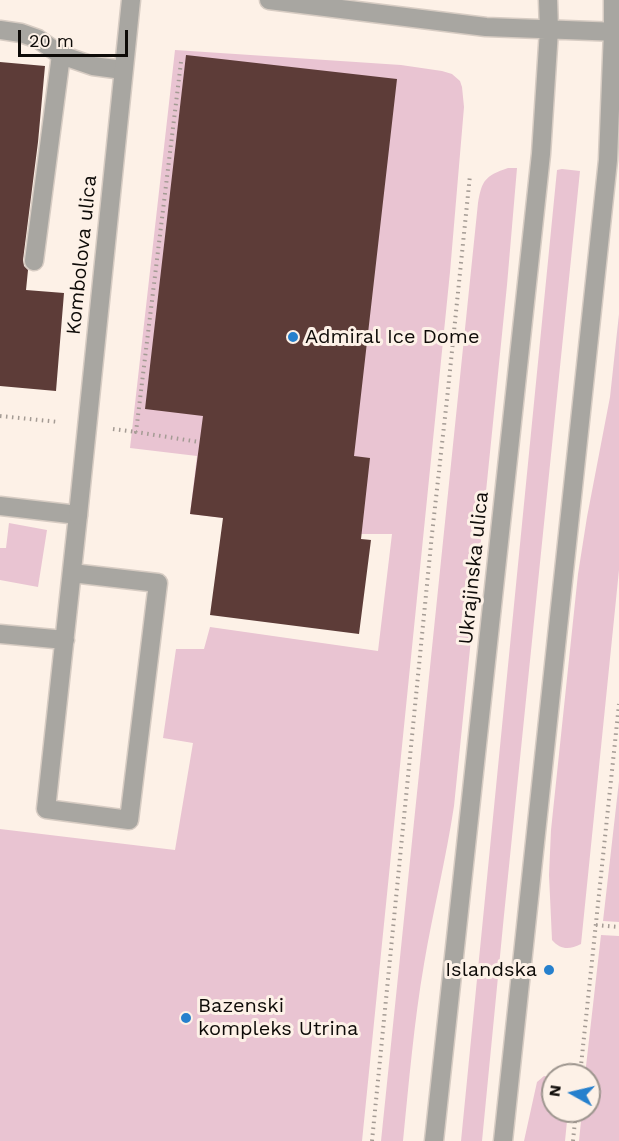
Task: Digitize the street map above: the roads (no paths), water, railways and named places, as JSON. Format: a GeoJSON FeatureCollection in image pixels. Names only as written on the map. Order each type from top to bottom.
{"type":"FeatureCollection","features":[{"type":"Feature","properties":{"kind":"street","name":"Kombolova ulica"},"geometry":{"type":"LineString","coordinates":[[72,573],[158,583],[129,820],[46,809],[131,0]]}},
{"type":"Feature","properties":{"kind":"street"},"geometry":{"type":"LineString","coordinates":[[269,0],[486,27],[616,32]]}},
{"type":"Feature","properties":{"kind":"street","name":"Ukrajinska ulica"},"geometry":{"type":"LineString","coordinates":[[434,1141],[541,154],[549,30],[548,0]]}},
{"type":"Feature","properties":{"kind":"street"},"geometry":{"type":"LineString","coordinates":[[503,1141],[608,160],[616,32],[613,0]]}},
{"type":"Feature","properties":{"kind":"street"},"geometry":{"type":"LineString","coordinates":[[0,30],[21,33],[38,39],[61,55],[93,66],[123,70]]}},
{"type":"Feature","properties":{"kind":"street"},"geometry":{"type":"LineString","coordinates":[[34,261],[61,55]]}},
{"type":"Feature","properties":{"kind":"street"},"geometry":{"type":"LineString","coordinates":[[0,506],[78,515]]}},
{"type":"Feature","properties":{"kind":"street"},"geometry":{"type":"LineString","coordinates":[[0,634],[65,640]]}},
{"type":"Feature","properties":{"kind":"place","name":"Admiral Ice Dome"},"geometry":{"type":"Point","coordinates":[293,337]}},
{"type":"Feature","properties":{"kind":"place","name":"Islandska"},"geometry":{"type":"Point","coordinates":[549,970]}},
{"type":"Feature","properties":{"kind":"place","name":"Bazenski kompleks Utrina"},"geometry":{"type":"Point","coordinates":[186,1018]}}]}
